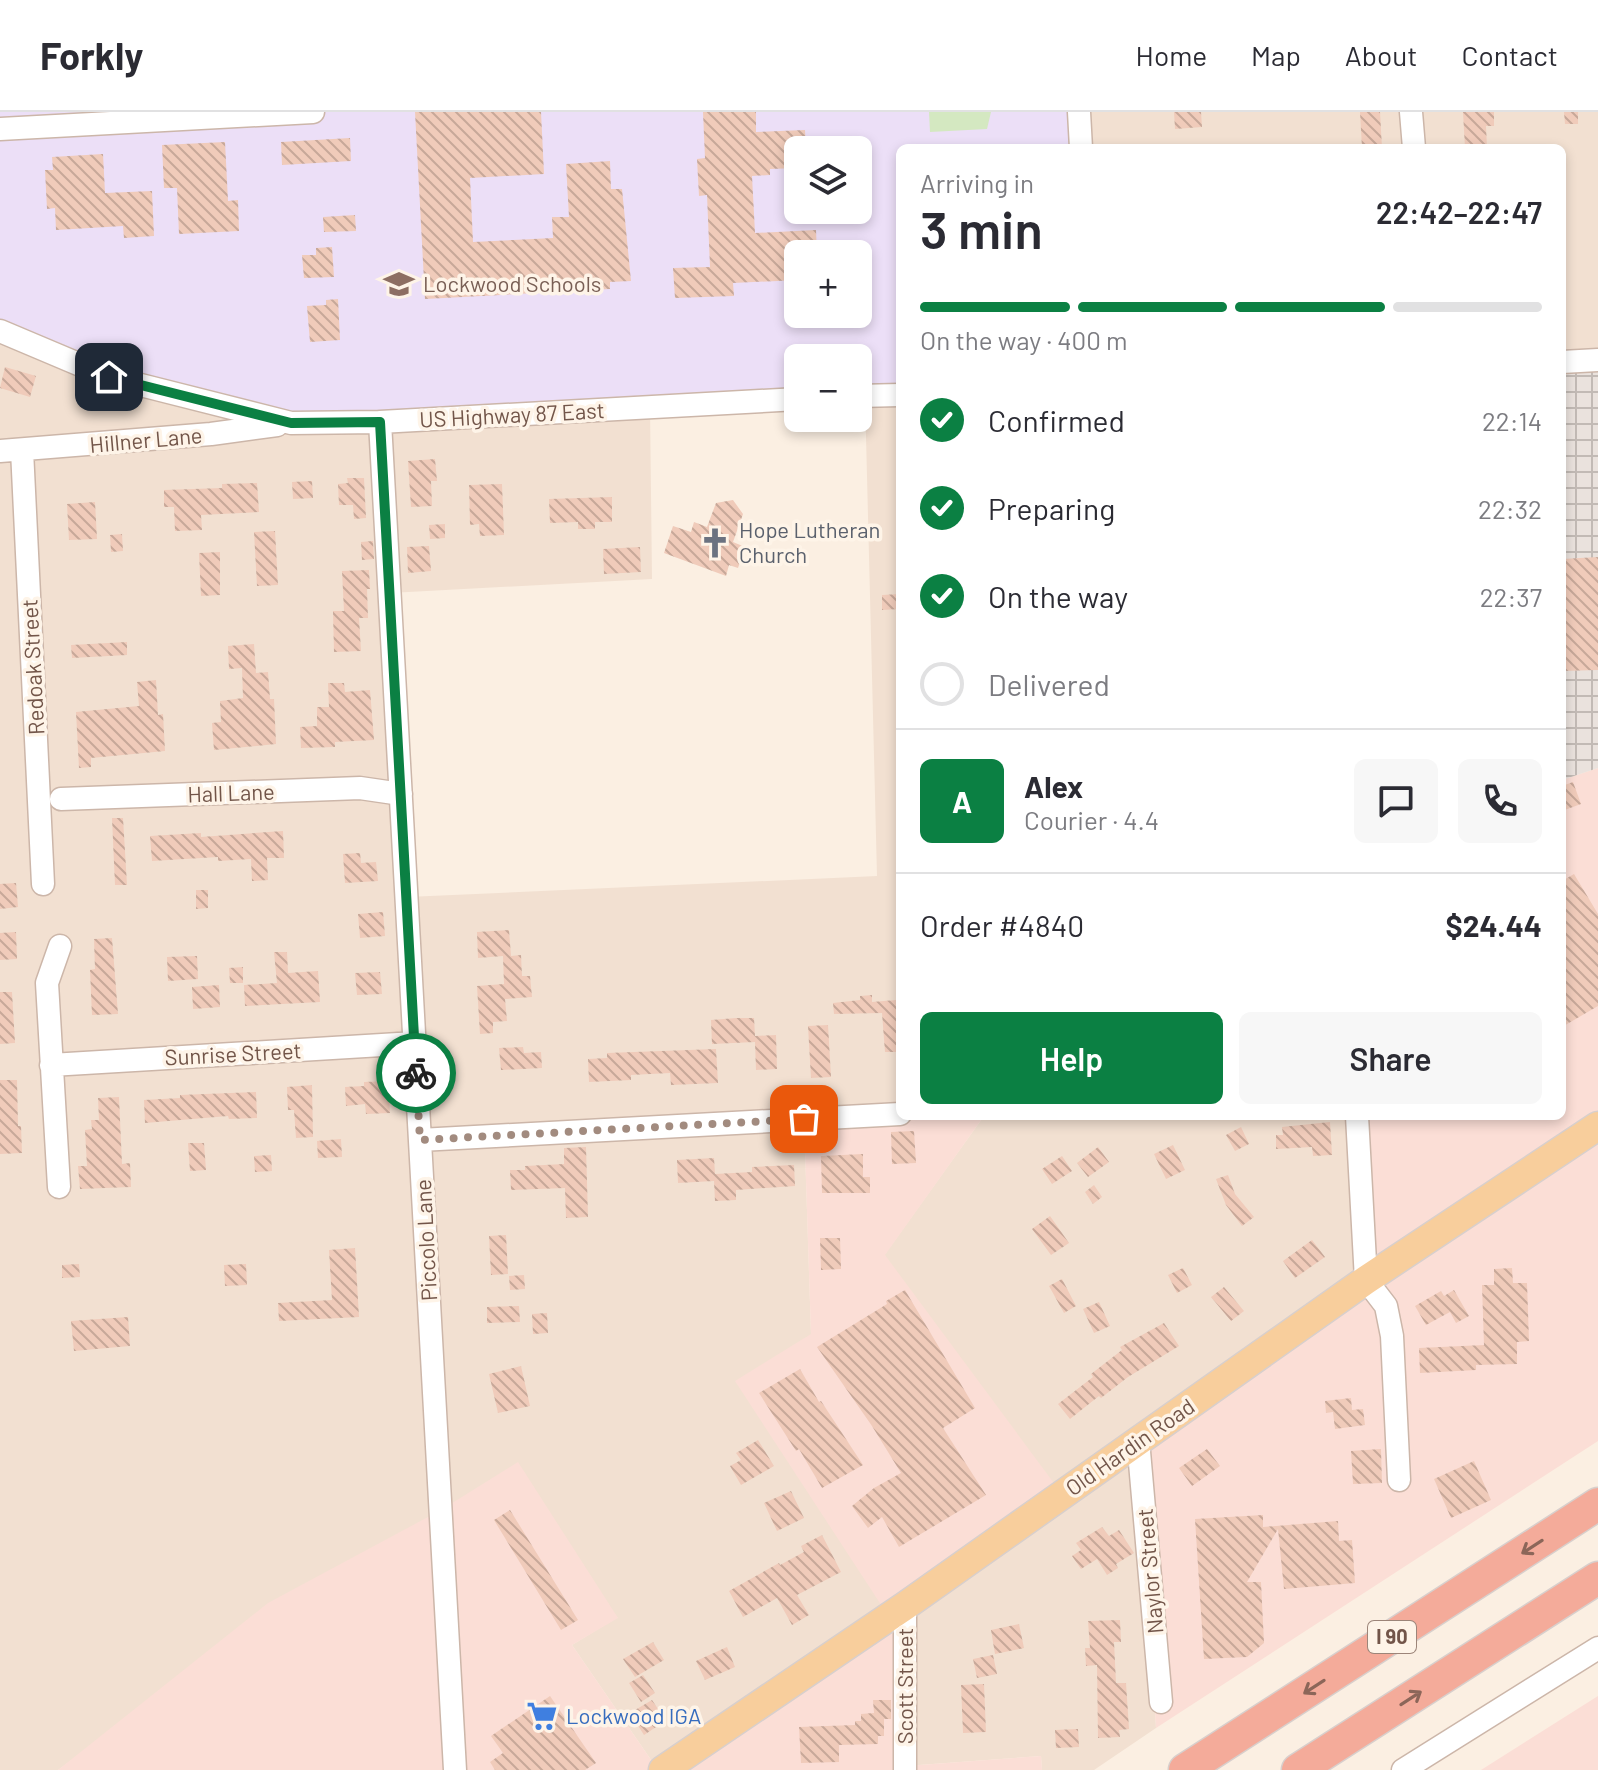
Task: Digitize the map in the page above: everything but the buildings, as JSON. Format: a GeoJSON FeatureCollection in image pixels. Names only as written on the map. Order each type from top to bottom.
{"type":"FeatureCollection","features":[{"type":"Feature","properties":{"kind":"highway","name":"I 90"},"geometry":{"type":"LineString","coordinates":[[1185,1770],[1598,1504]]}},
{"type":"Feature","properties":{"kind":"highway"},"geometry":{"type":"LineString","coordinates":[[1298,1770],[1598,1578]]}},
{"type":"Feature","properties":{"kind":"main road","name":"Old Hardin Road"},"geometry":{"type":"LineString","coordinates":[[663,1770],[905,1606],[1366,1280],[1598,1126]]}},
{"type":"Feature","properties":{"kind":"street"},"geometry":{"type":"LineString","coordinates":[[0,129],[172,116],[313,112]]}},
{"type":"Feature","properties":{"kind":"street"},"geometry":{"type":"LineString","coordinates":[[1079,112],[1081,144]]}},
{"type":"Feature","properties":{"kind":"street"},"geometry":{"type":"LineString","coordinates":[[1411,112],[1414,144]]}},
{"type":"Feature","properties":{"kind":"street","name":"US Highway 87 East"},"geometry":{"type":"LineString","coordinates":[[0,331],[109,377],[291,423],[380,422],[784,400]]}},
{"type":"Feature","properties":{"kind":"street"},"geometry":{"type":"LineString","coordinates":[[1566,362],[1598,360]]}},
{"type":"Feature","properties":{"kind":"street"},"geometry":{"type":"LineString","coordinates":[[872,396],[896,395]]}},
{"type":"Feature","properties":{"kind":"street","name":"Piccolo Lane"},"geometry":{"type":"LineString","coordinates":[[380,422],[455,1770]]}},
{"type":"Feature","properties":{"kind":"street","name":"Hillner Lane"},"geometry":{"type":"LineString","coordinates":[[11,450],[211,434],[291,423]]}},
{"type":"Feature","properties":{"kind":"street","name":"Redoak Street"},"geometry":{"type":"LineString","coordinates":[[11,450],[43,884]]}},
{"type":"Feature","properties":{"kind":"street","name":"Hall Lane"},"geometry":{"type":"LineString","coordinates":[[61,799],[360,788],[401,794]]}},
{"type":"Feature","properties":{"kind":"street"},"geometry":{"type":"LineString","coordinates":[[59,1187],[47,983],[60,946]]}},
{"type":"Feature","properties":{"kind":"street","name":"Sunrise Street"},"geometry":{"type":"LineString","coordinates":[[51,1065],[415,1043]]}},
{"type":"Feature","properties":{"kind":"street"},"geometry":{"type":"LineString","coordinates":[[420,1140],[896,1114]]}},
{"type":"Feature","properties":{"kind":"street"},"geometry":{"type":"LineString","coordinates":[[1357,1120],[1366,1280],[1386,1306],[1392,1336],[1399,1480]]}},
{"type":"Feature","properties":{"kind":"street","name":"Naylor Street"},"geometry":{"type":"LineString","coordinates":[[1138,1440],[1161,1702]]}},
{"type":"Feature","properties":{"kind":"street","name":"Scott Street"},"geometry":{"type":"LineString","coordinates":[[905,1606],[905,1768]]}},
{"type":"Feature","properties":{"kind":"street"},"geometry":{"type":"LineString","coordinates":[[1403,1770],[1598,1648]]}},
{"type":"Feature","properties":{"kind":"shaded area","name":"Lockwood Schools"},"geometry":{"type":"Polygon","coordinates":[[[0,112],[1067,112],[1069,144],[896,144],[896,396],[872,397],[872,344],[784,344],[784,402],[291,423],[0,332],[0,112]]]}},
{"type":"Feature","properties":{"kind":"shaded area"},"geometry":{"type":"Polygon","coordinates":[[[1067,112],[1598,112],[1598,360],[1566,362],[1566,144],[1069,144],[1067,112]]]}},
{"type":"Feature","properties":{"kind":"shaded area"},"geometry":{"type":"Polygon","coordinates":[[[0,332],[650,407],[652,579],[390,593],[407,897],[877,876],[866,432],[872,432],[872,396],[896,395],[896,1114],[804,1119],[811,1334],[889,1617],[658,1770],[572,1645],[618,1617],[83,1752],[58,1770],[0,1770],[0,332]]]}},
{"type":"Feature","properties":{"kind":"shaded area"},"geometry":{"type":"Polygon","coordinates":[[[1598,361],[1598,768],[1566,779],[1566,363],[1598,361]]]}},
{"type":"Feature","properties":{"kind":"shaded area"},"geometry":{"type":"Polygon","coordinates":[[[1598,768],[1598,1441],[1156,1728],[1138,1440],[1366,1280],[1357,1120],[1566,1120],[1566,779],[1598,768]]]}},
{"type":"Feature","properties":{"kind":"shaded area"},"geometry":{"type":"Polygon","coordinates":[[[896,1116],[896,1120],[981,1120],[885,1255],[1062,1494],[905,1606],[906,1766],[1041,1756],[1042,1770],[663,1770],[889,1617],[735,1381],[811,1334],[804,1119],[896,1116]]]}},
{"type":"Feature","properties":{"kind":"shaded area"},"geometry":{"type":"Polygon","coordinates":[[[981,1120],[1357,1120],[1366,1280],[1139,1441],[1156,1728],[1094,1770],[1042,1770],[1041,1756],[905,1766],[885,1254],[981,1120]]]}},
{"type":"Feature","properties":{"kind":"shaded area"},"geometry":{"type":"Polygon","coordinates":[[[518,1462],[618,1618],[572,1645],[658,1770],[58,1770],[268,1603],[441,1510],[518,1462]]]}},
{"type":"Feature","properties":{"kind":"shaded area"},"geometry":{"type":"Polygon","coordinates":[[[1598,1696],[1598,1770],[1481,1770],[1598,1696]]]}},
{"type":"Feature","properties":{"kind":"green space"},"geometry":{"type":"Polygon","coordinates":[[[929,112],[991,112],[987,129],[930,132],[929,112]]]}},
{"type":"Feature","properties":{"kind":"way so far"},"geometry":{"type":"LineString","coordinates":[[416,1073],[420,1140],[804,1119]]}},
{"type":"Feature","properties":{"kind":"place","name":"Lockwood Schools"},"geometry":{"type":"Point","coordinates":[399,284]}},
{"type":"Feature","properties":{"kind":"place","name":"Hope Lutheran Church"},"geometry":{"type":"Point","coordinates":[715,543]}},
{"type":"Feature","properties":{"kind":"place","name":"Lockwood IGA"},"geometry":{"type":"Point","coordinates":[542,1716]}},
{"type":"Feature","properties":{"kind":"route"},"geometry":{"type":"LineString","coordinates":[[109,377],[291,423],[380,422],[416,1073]]}}]}
